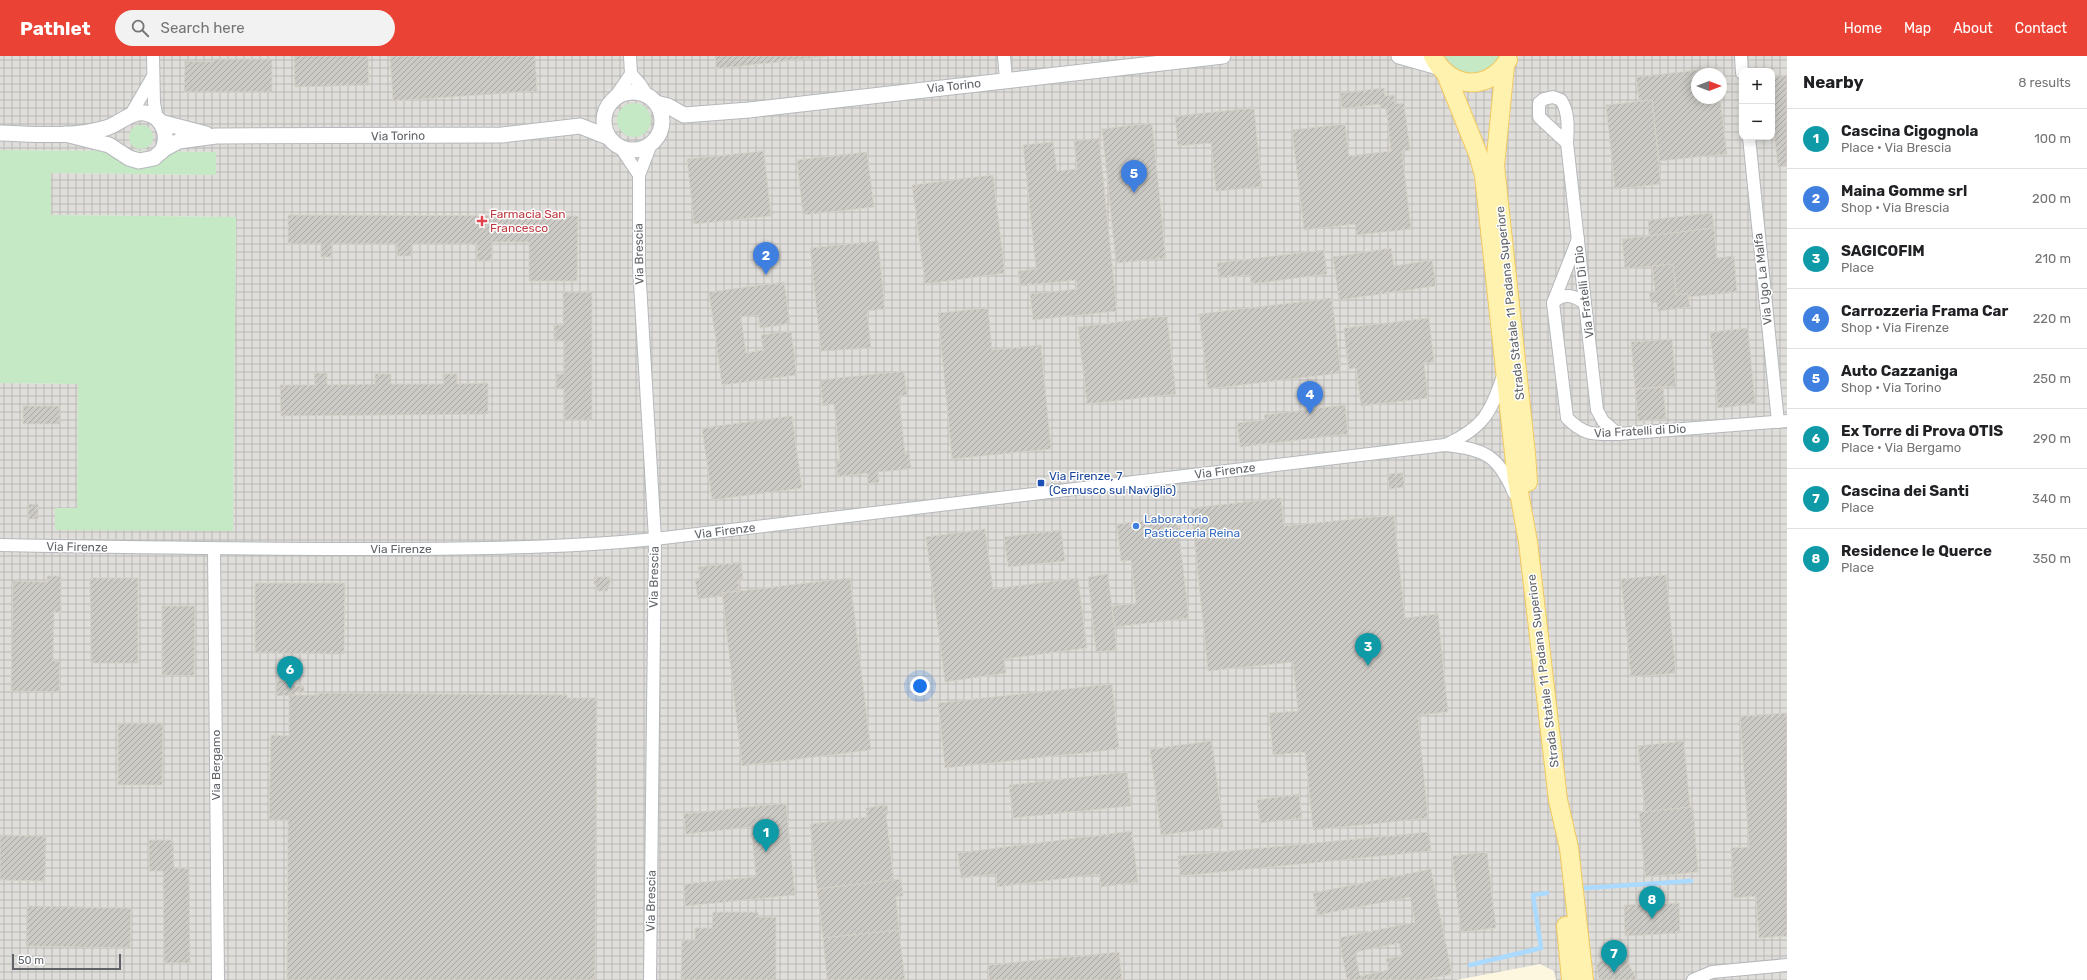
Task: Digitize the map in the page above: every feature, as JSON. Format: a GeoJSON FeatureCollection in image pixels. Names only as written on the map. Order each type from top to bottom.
{"type":"FeatureCollection","features":[{"type":"Feature","properties":{"kind":"main road","name":"Strada Statale 11 Padana Superiore"},"geometry":{"type":"LineString","coordinates":[[1439,66],[1462,81],[1476,82],[1495,75],[1507,61]]}},
{"type":"Feature","properties":{"kind":"main road","name":"Strada Statale 11 Padana Superiore"},"geometry":{"type":"LineString","coordinates":[[1507,61],[1495,166],[1526,454],[1528,542],[1558,800],[1570,848],[1584,980]]}},
{"type":"Feature","properties":{"kind":"main road","name":"Strada Statale 11 Padana Superiore"},"geometry":{"type":"LineString","coordinates":[[1439,66],[1478,154],[1484,175],[1504,373],[1520,507],[1528,542]]}},
{"type":"Feature","properties":{"kind":"main road","name":"Strada Statale 11 Padana Superiore"},"geometry":{"type":"LineString","coordinates":[[1558,800],[1557,849],[1571,980]]}},
{"type":"Feature","properties":{"kind":"street"},"geometry":{"type":"LineString","coordinates":[[153,56],[154,103],[159,120],[164,127],[166,138],[162,151]]}},
{"type":"Feature","properties":{"kind":"street"},"geometry":{"type":"LineString","coordinates":[[616,96],[631,74],[630,56]]}},
{"type":"Feature","properties":{"kind":"street"},"geometry":{"type":"LineString","coordinates":[[1004,56],[1006,80]]}},
{"type":"Feature","properties":{"kind":"street","name":"Via Torino"},"geometry":{"type":"LineString","coordinates":[[684,115],[749,110],[1223,56]]}},
{"type":"Feature","properties":{"kind":"street"},"geometry":{"type":"LineString","coordinates":[[1399,56],[1439,66]]}},
{"type":"Feature","properties":{"kind":"street"},"geometry":{"type":"LineString","coordinates":[[631,74],[651,99],[662,120],[655,138]]}},
{"type":"Feature","properties":{"kind":"street"},"geometry":{"type":"LineString","coordinates":[[123,154],[119,147],[117,137],[118,129],[127,118],[153,77]]}},
{"type":"Feature","properties":{"kind":"street"},"geometry":{"type":"LineString","coordinates":[[616,96],[634,91],[684,115],[640,150],[621,148]]}},
{"type":"Feature","properties":{"kind":"street","name":"Via Torino"},"geometry":{"type":"LineString","coordinates":[[580,126],[606,109],[616,96]]}},
{"type":"Feature","properties":{"kind":"street"},"geometry":{"type":"LineString","coordinates":[[606,109],[603,123],[608,137]]}},
{"type":"Feature","properties":{"kind":"street","name":"Via Torino"},"geometry":{"type":"LineString","coordinates":[[0,133],[65,134],[106,128],[127,118],[144,113],[174,126],[216,136]]}},
{"type":"Feature","properties":{"kind":"street","name":"Via Torino"},"geometry":{"type":"LineString","coordinates":[[65,134],[109,145],[132,160],[143,162],[154,158],[162,151],[182,140],[216,136],[502,134],[580,126],[608,137],[621,148]]}},
{"type":"Feature","properties":{"kind":"street","name":"Via Brescia"},"geometry":{"type":"LineString","coordinates":[[650,980],[655,539],[639,266],[639,175],[655,138]]}},
{"type":"Feature","properties":{"kind":"street","name":"Via Ugo La Malfa"},"geometry":{"type":"LineString","coordinates":[[1749,140],[1782,421]]}},
{"type":"Feature","properties":{"kind":"street","name":"Via Fratelli Di Dio"},"geometry":{"type":"LineString","coordinates":[[1567,142],[1597,410],[1603,421],[1618,434]]}},
{"type":"Feature","properties":{"kind":"street"},"geometry":{"type":"LineString","coordinates":[[621,148],[639,175]]}},
{"type":"Feature","properties":{"kind":"street","name":"Via Fratelli di Dio"},"geometry":{"type":"LineString","coordinates":[[1578,239],[1553,303],[1567,418],[1577,428],[1586,433],[1618,434],[1782,421]]}},
{"type":"Feature","properties":{"kind":"street","name":"Via Fratelli di Dio"},"geometry":{"type":"LineString","coordinates":[[1553,303],[1558,297],[1565,295],[1579,298],[1585,304]]}},
{"type":"Feature","properties":{"kind":"street","name":"Via Firenze"},"geometry":{"type":"LineString","coordinates":[[1445,445],[1466,435],[1480,424],[1496,397],[1504,373]]}},
{"type":"Feature","properties":{"kind":"street","name":"Via Firenze"},"geometry":{"type":"LineString","coordinates":[[0,545],[214,549],[438,549],[574,547],[655,539],[1445,445],[1468,447],[1492,459],[1505,472],[1520,507]]}},
{"type":"Feature","properties":{"kind":"street","name":"Via Bergamo"},"geometry":{"type":"LineString","coordinates":[[214,549],[218,980]]}},
{"type":"Feature","properties":{"kind":"street"},"geometry":{"type":"LineString","coordinates":[[1693,980],[1712,972],[1787,965]]}},
{"type":"Feature","properties":{"kind":"shaded area"},"geometry":{"type":"Polygon","coordinates":[[[0,56],[1787,56],[1787,980],[1556,980],[1554,971],[1540,964],[1456,980],[0,980],[0,383],[78,384],[77,509],[233,531],[236,217],[51,215],[51,173],[216,175],[216,152],[0,150],[0,56]]]}},
{"type":"Feature","properties":{"kind":"shaded area"},"geometry":{"type":"Polygon","coordinates":[[[1540,964],[1554,971],[1556,980],[1456,980],[1540,964]]]}},
{"type":"Feature","properties":{"kind":"green space"},"geometry":{"type":"Polygon","coordinates":[[[1445,56],[1500,56],[1487,70],[1480,74],[1472,75],[1458,70],[1445,56]]]}},
{"type":"Feature","properties":{"kind":"green space"},"geometry":{"type":"Polygon","coordinates":[[[631,103],[637,103],[646,108],[650,114],[650,126],[646,132],[637,137],[631,137],[622,132],[617,123],[617,117],[622,108],[631,103]]]}},
{"type":"Feature","properties":{"kind":"green space"},"geometry":{"type":"Polygon","coordinates":[[[141,125],[150,128],[153,137],[150,146],[141,149],[132,146],[129,137],[132,128],[141,125]]]}},
{"type":"Feature","properties":{"kind":"green space"},"geometry":{"type":"Polygon","coordinates":[[[0,150],[216,152],[216,175],[51,173],[51,215],[236,217],[233,531],[55,530],[55,508],[77,508],[78,384],[0,383],[0,150]]]}},
{"type":"Feature","properties":{"kind":"building"},"geometry":{"type":"Polygon","coordinates":[[[294,56],[368,56],[369,85],[295,87],[294,56]]]}},
{"type":"Feature","properties":{"kind":"building"},"geometry":{"type":"Polygon","coordinates":[[[390,56],[535,56],[537,91],[393,101],[390,56]]]}},
{"type":"Feature","properties":{"kind":"building"},"geometry":{"type":"Polygon","coordinates":[[[715,56],[829,56],[716,69],[715,56]]]}},
{"type":"Feature","properties":{"kind":"building"},"geometry":{"type":"Polygon","coordinates":[[[213,59],[272,59],[272,92],[184,92],[185,61],[213,62],[213,59]]]}},
{"type":"Feature","properties":{"kind":"building"},"geometry":{"type":"Polygon","coordinates":[[[1691,71],[1691,104],[1721,104],[1727,154],[1659,161],[1652,100],[1639,101],[1636,77],[1691,71]]]}},
{"type":"Feature","properties":{"kind":"building"},"geometry":{"type":"Polygon","coordinates":[[[1787,75],[1787,166],[1778,167],[1775,140],[1775,77],[1787,75]]]}},
{"type":"Feature","properties":{"kind":"building"},"geometry":{"type":"Polygon","coordinates":[[[1384,88],[1385,96],[1394,95],[1395,104],[1404,103],[1410,150],[1402,151],[1411,229],[1356,235],[1355,224],[1304,230],[1292,130],[1345,124],[1349,156],[1391,151],[1386,108],[1380,109],[1380,104],[1342,109],[1340,93],[1384,88]]]}},
{"type":"Feature","properties":{"kind":"building"},"geometry":{"type":"Polygon","coordinates":[[[1652,100],[1661,184],[1615,189],[1606,105],[1652,100]]]}},
{"type":"Feature","properties":{"kind":"building"},"geometry":{"type":"Polygon","coordinates":[[[1254,108],[1262,187],[1216,191],[1211,143],[1178,146],[1175,116],[1254,108]]]}},
{"type":"Feature","properties":{"kind":"building"},"geometry":{"type":"Polygon","coordinates":[[[1152,123],[1166,258],[1116,263],[1102,129],[1152,123]]]}},
{"type":"Feature","properties":{"kind":"building"},"geometry":{"type":"Polygon","coordinates":[[[1099,138],[1117,311],[1033,320],[1030,294],[1077,289],[1076,280],[1020,286],[1018,271],[1036,269],[1023,145],[1053,142],[1057,171],[1077,169],[1074,141],[1099,138]]]}},
{"type":"Feature","properties":{"kind":"building"},"geometry":{"type":"Polygon","coordinates":[[[764,151],[771,216],[694,224],[687,159],[764,151]]]}},
{"type":"Feature","properties":{"kind":"building"},"geometry":{"type":"Polygon","coordinates":[[[867,152],[874,207],[803,215],[797,160],[867,152]]]}},
{"type":"Feature","properties":{"kind":"building"},"geometry":{"type":"Polygon","coordinates":[[[993,175],[1005,273],[925,284],[912,185],[993,175]]]}},
{"type":"Feature","properties":{"kind":"building"},"geometry":{"type":"Polygon","coordinates":[[[1712,213],[1714,228],[1649,236],[1648,220],[1712,213]]]}},
{"type":"Feature","properties":{"kind":"building"},"geometry":{"type":"Polygon","coordinates":[[[288,215],[578,216],[577,281],[529,281],[529,242],[492,242],[492,261],[477,261],[477,244],[412,244],[412,256],[397,256],[397,244],[332,244],[332,257],[321,257],[321,244],[288,244],[288,215]]]}},
{"type":"Feature","properties":{"kind":"building"},"geometry":{"type":"Polygon","coordinates":[[[1714,228],[1717,258],[1734,256],[1737,292],[1689,297],[1688,294],[1676,295],[1673,264],[1625,269],[1622,239],[1714,228]]]}},
{"type":"Feature","properties":{"kind":"building"},"geometry":{"type":"Polygon","coordinates":[[[878,241],[885,309],[867,311],[871,348],[821,351],[810,248],[878,241]]]}},
{"type":"Feature","properties":{"kind":"building"},"geometry":{"type":"Polygon","coordinates":[[[1391,248],[1394,266],[1432,260],[1436,286],[1339,300],[1333,257],[1391,248]]]}},
{"type":"Feature","properties":{"kind":"building"},"geometry":{"type":"Polygon","coordinates":[[[1324,250],[1327,274],[1251,284],[1250,275],[1219,278],[1217,263],[1324,250]]]}},
{"type":"Feature","properties":{"kind":"building"},"geometry":{"type":"Polygon","coordinates":[[[1673,264],[1676,295],[1688,294],[1690,307],[1658,311],[1657,302],[1651,303],[1649,292],[1655,292],[1652,266],[1673,264]]]}},
{"type":"Feature","properties":{"kind":"building"},"geometry":{"type":"Polygon","coordinates":[[[784,282],[790,324],[760,328],[758,315],[741,317],[746,353],[763,350],[761,335],[791,331],[797,375],[722,385],[709,292],[784,282]]]}},
{"type":"Feature","properties":{"kind":"building"},"geometry":{"type":"Polygon","coordinates":[[[563,292],[592,292],[592,420],[564,420],[564,389],[556,389],[556,374],[564,374],[564,341],[554,341],[554,325],[563,325],[563,292]]]}},
{"type":"Feature","properties":{"kind":"building"},"geometry":{"type":"Polygon","coordinates":[[[1332,298],[1341,373],[1208,389],[1199,314],[1332,298]]]}},
{"type":"Feature","properties":{"kind":"building"},"geometry":{"type":"Polygon","coordinates":[[[988,308],[992,350],[1041,345],[1051,449],[952,459],[938,313],[988,308]]]}},
{"type":"Feature","properties":{"kind":"building"},"geometry":{"type":"Polygon","coordinates":[[[1167,316],[1176,394],[1087,404],[1078,327],[1167,316]]]}},
{"type":"Feature","properties":{"kind":"building"},"geometry":{"type":"Polygon","coordinates":[[[1429,318],[1434,362],[1424,363],[1428,398],[1361,406],[1356,368],[1348,369],[1344,328],[1429,318]]]}},
{"type":"Feature","properties":{"kind":"building"},"geometry":{"type":"Polygon","coordinates":[[[1748,328],[1755,404],[1718,408],[1710,332],[1748,328]]]}},
{"type":"Feature","properties":{"kind":"building"},"geometry":{"type":"Polygon","coordinates":[[[1672,339],[1676,386],[1635,389],[1631,342],[1672,339]]]}},
{"type":"Feature","properties":{"kind":"building"},"geometry":{"type":"Polygon","coordinates":[[[904,371],[907,395],[899,396],[905,454],[909,453],[911,467],[909,469],[878,472],[879,482],[868,484],[867,473],[838,477],[835,461],[840,461],[834,404],[823,406],[820,380],[904,371]]]}},
{"type":"Feature","properties":{"kind":"building"},"geometry":{"type":"Polygon","coordinates":[[[314,373],[327,373],[327,385],[375,384],[375,374],[391,374],[391,384],[443,384],[443,374],[457,374],[457,384],[488,383],[488,414],[281,416],[280,385],[315,385],[314,373]]]}},
{"type":"Feature","properties":{"kind":"building"},"geometry":{"type":"Polygon","coordinates":[[[1663,387],[1666,419],[1638,421],[1635,389],[1663,387]]]}},
{"type":"Feature","properties":{"kind":"building"},"geometry":{"type":"Polygon","coordinates":[[[1345,405],[1348,434],[1240,447],[1237,423],[1265,420],[1264,415],[1345,405]]]}},
{"type":"Feature","properties":{"kind":"building"},"geometry":{"type":"Polygon","coordinates":[[[23,406],[60,406],[60,424],[23,424],[23,406]]]}},
{"type":"Feature","properties":{"kind":"building"},"geometry":{"type":"Polygon","coordinates":[[[792,416],[802,488],[712,500],[702,428],[792,416]]]}},
{"type":"Feature","properties":{"kind":"building"},"geometry":{"type":"Polygon","coordinates":[[[1403,473],[1405,487],[1389,489],[1387,474],[1403,473]]]}},
{"type":"Feature","properties":{"kind":"building"},"geometry":{"type":"Polygon","coordinates":[[[1281,498],[1284,526],[1394,515],[1405,618],[1438,614],[1448,712],[1418,715],[1428,818],[1313,830],[1305,752],[1273,755],[1269,713],[1298,711],[1293,662],[1208,671],[1191,508],[1281,498]]]}},
{"type":"Feature","properties":{"kind":"building"},"geometry":{"type":"Polygon","coordinates":[[[28,504],[38,504],[38,519],[28,519],[28,504]]]}},
{"type":"Feature","properties":{"kind":"building"},"geometry":{"type":"Polygon","coordinates":[[[1177,517],[1189,618],[1114,627],[1112,606],[1136,603],[1131,560],[1121,561],[1117,524],[1177,517]]]}},
{"type":"Feature","properties":{"kind":"building"},"geometry":{"type":"Polygon","coordinates":[[[985,529],[993,589],[1078,578],[1087,648],[1004,659],[1006,673],[945,682],[926,537],[985,529]]]}},
{"type":"Feature","properties":{"kind":"building"},"geometry":{"type":"Polygon","coordinates":[[[1061,530],[1065,561],[1008,567],[1004,537],[1061,530]]]}},
{"type":"Feature","properties":{"kind":"building"},"geometry":{"type":"Polygon","coordinates":[[[741,562],[743,580],[738,580],[739,591],[722,593],[722,596],[698,599],[695,579],[700,578],[698,567],[741,562]]]}},
{"type":"Feature","properties":{"kind":"building"},"geometry":{"type":"Polygon","coordinates":[[[1108,574],[1117,650],[1096,652],[1088,577],[1108,574]]]}},
{"type":"Feature","properties":{"kind":"building"},"geometry":{"type":"Polygon","coordinates":[[[1666,575],[1676,673],[1631,677],[1621,579],[1666,575]]]}},
{"type":"Feature","properties":{"kind":"building"},"geometry":{"type":"Polygon","coordinates":[[[47,576],[61,576],[61,613],[54,612],[53,661],[60,661],[59,692],[11,691],[13,581],[47,582],[47,576]]]}},
{"type":"Feature","properties":{"kind":"building"},"geometry":{"type":"Polygon","coordinates":[[[594,577],[610,577],[610,583],[607,591],[598,591],[594,583],[594,577]]]}},
{"type":"Feature","properties":{"kind":"building"},"geometry":{"type":"Polygon","coordinates":[[[90,578],[138,578],[138,663],[91,663],[90,578]]]}},
{"type":"Feature","properties":{"kind":"building"},"geometry":{"type":"Polygon","coordinates":[[[850,578],[871,750],[742,766],[722,593],[850,578]]]}},
{"type":"Feature","properties":{"kind":"building"},"geometry":{"type":"Polygon","coordinates":[[[255,583],[345,583],[344,654],[255,653],[255,583]]]}},
{"type":"Feature","properties":{"kind":"building"},"geometry":{"type":"Polygon","coordinates":[[[162,606],[195,606],[194,676],[162,675],[162,606]]]}},
{"type":"Feature","properties":{"kind":"building"},"geometry":{"type":"Polygon","coordinates":[[[276,681],[295,681],[295,686],[304,686],[304,692],[295,692],[295,695],[276,696],[276,681]]]}},
{"type":"Feature","properties":{"kind":"building"},"geometry":{"type":"Polygon","coordinates":[[[1112,684],[1119,749],[945,768],[938,703],[1112,684]]]}},
{"type":"Feature","properties":{"kind":"building"},"geometry":{"type":"Polygon","coordinates":[[[319,693],[567,695],[567,698],[597,698],[595,980],[287,980],[288,820],[269,820],[271,735],[289,736],[289,695],[319,695],[319,693]]]}},
{"type":"Feature","properties":{"kind":"building"},"geometry":{"type":"Polygon","coordinates":[[[1787,713],[1787,936],[1759,938],[1756,896],[1734,898],[1731,848],[1749,847],[1740,716],[1787,713]]]}},
{"type":"Feature","properties":{"kind":"building"},"geometry":{"type":"Polygon","coordinates":[[[118,723],[163,723],[162,785],[118,785],[118,723]]]}},
{"type":"Feature","properties":{"kind":"building"},"geometry":{"type":"Polygon","coordinates":[[[1212,741],[1223,827],[1161,835],[1150,749],[1212,741]]]}},
{"type":"Feature","properties":{"kind":"building"},"geometry":{"type":"Polygon","coordinates":[[[1684,741],[1690,807],[1645,812],[1638,746],[1684,741]]]}},
{"type":"Feature","properties":{"kind":"building"},"geometry":{"type":"Polygon","coordinates":[[[1127,772],[1131,806],[1013,818],[1009,785],[1127,772]]]}},
{"type":"Feature","properties":{"kind":"building"},"geometry":{"type":"Polygon","coordinates":[[[1299,794],[1302,818],[1260,823],[1257,800],[1299,794]]]}},
{"type":"Feature","properties":{"kind":"building"},"geometry":{"type":"Polygon","coordinates":[[[786,803],[795,895],[685,906],[683,884],[756,877],[751,827],[686,834],[683,814],[786,803]]]}},
{"type":"Feature","properties":{"kind":"building"},"geometry":{"type":"Polygon","coordinates":[[[887,805],[888,814],[886,814],[894,880],[817,889],[810,824],[867,817],[866,808],[887,805]]]}},
{"type":"Feature","properties":{"kind":"building"},"geometry":{"type":"Polygon","coordinates":[[[1693,807],[1698,872],[1645,877],[1639,812],[1693,807]]]}},
{"type":"Feature","properties":{"kind":"building"},"geometry":{"type":"Polygon","coordinates":[[[1132,831],[1138,882],[1101,887],[1099,874],[997,887],[996,874],[961,878],[958,853],[1132,831]]]}},
{"type":"Feature","properties":{"kind":"building"},"geometry":{"type":"Polygon","coordinates":[[[1429,832],[1431,851],[1180,876],[1178,856],[1429,832]]]}},
{"type":"Feature","properties":{"kind":"building"},"geometry":{"type":"Polygon","coordinates":[[[0,835],[46,836],[45,881],[0,880],[0,835]]]}},
{"type":"Feature","properties":{"kind":"building"},"geometry":{"type":"Polygon","coordinates":[[[149,840],[173,840],[174,868],[189,868],[190,963],[164,963],[163,871],[149,871],[149,840]]]}},
{"type":"Feature","properties":{"kind":"building"},"geometry":{"type":"Polygon","coordinates":[[[1487,852],[1496,928],[1461,932],[1452,856],[1487,852]]]}},
{"type":"Feature","properties":{"kind":"building"},"geometry":{"type":"Polygon","coordinates":[[[1431,869],[1452,974],[1423,980],[1347,980],[1339,938],[1415,922],[1410,897],[1317,915],[1313,893],[1431,869]],[[1399,943],[1355,952],[1360,976],[1389,970],[1386,959],[1402,956],[1399,943]]]}},
{"type":"Feature","properties":{"kind":"building"},"geometry":{"type":"Polygon","coordinates":[[[901,879],[903,896],[896,897],[899,930],[823,938],[817,889],[901,879]]]}},
{"type":"Feature","properties":{"kind":"building"},"geometry":{"type":"Polygon","coordinates":[[[1679,903],[1680,933],[1625,936],[1624,905],[1679,903]]]}},
{"type":"Feature","properties":{"kind":"building"},"geometry":{"type":"Polygon","coordinates":[[[27,906],[131,908],[130,948],[26,946],[27,906]]]}},
{"type":"Feature","properties":{"kind":"building"},"geometry":{"type":"Polygon","coordinates":[[[713,912],[758,912],[758,917],[776,917],[776,980],[681,980],[682,940],[695,940],[695,928],[712,928],[713,912]]]}},
{"type":"Feature","properties":{"kind":"building"},"geometry":{"type":"Polygon","coordinates":[[[899,930],[905,980],[827,980],[823,938],[899,930]]]}},
{"type":"Feature","properties":{"kind":"building"},"geometry":{"type":"Polygon","coordinates":[[[1119,952],[1122,980],[989,980],[988,965],[1119,952]]]}},
{"type":"Feature","properties":{"kind":"building"},"geometry":{"type":"Polygon","coordinates":[[[1624,955],[1637,980],[1599,980],[1596,963],[1624,955]]]}},
{"type":"Feature","properties":{"kind":"waterway"},"geometry":{"type":"LineString","coordinates":[[1585,888],[1691,881]]}},
{"type":"Feature","properties":{"kind":"waterway"},"geometry":{"type":"LineString","coordinates":[[1470,965],[1541,948],[1533,895],[1547,893]]}},
{"type":"Feature","properties":{"kind":"place","name":"Auto Cazzaniga"},"geometry":{"type":"Point","coordinates":[1134,193]}},
{"type":"Feature","properties":{"kind":"place","name":"Farmacia San Francesco"},"geometry":{"type":"Point","coordinates":[482,221]}},
{"type":"Feature","properties":{"kind":"place","name":"Maina Gomme srl"},"geometry":{"type":"Point","coordinates":[766,275]}},
{"type":"Feature","properties":{"kind":"place","name":"Carrozzeria Frama Car"},"geometry":{"type":"Point","coordinates":[1310,414]}},
{"type":"Feature","properties":{"kind":"place","name":"Via Firenze, 7 (Cernusco sul Naviglio)"},"geometry":{"type":"Point","coordinates":[1041,483]}},
{"type":"Feature","properties":{"kind":"place","name":"Laboratorio Pasticceria Reina"},"geometry":{"type":"Point","coordinates":[1136,526]}},
{"type":"Feature","properties":{"kind":"place","name":"SAGICOFIM"},"geometry":{"type":"Point","coordinates":[1368,666]}},
{"type":"Feature","properties":{"kind":"place","name":"Ex Torre di Prova OTIS"},"geometry":{"type":"Point","coordinates":[290,689]}},
{"type":"Feature","properties":{"kind":"place","name":"Cascina Cigognola"},"geometry":{"type":"Point","coordinates":[766,852]}},
{"type":"Feature","properties":{"kind":"place","name":"Residence le Querce"},"geometry":{"type":"Point","coordinates":[1652,919]}},
{"type":"Feature","properties":{"kind":"place","name":"Cascina dei Santi"},"geometry":{"type":"Point","coordinates":[1614,973]}}]}
